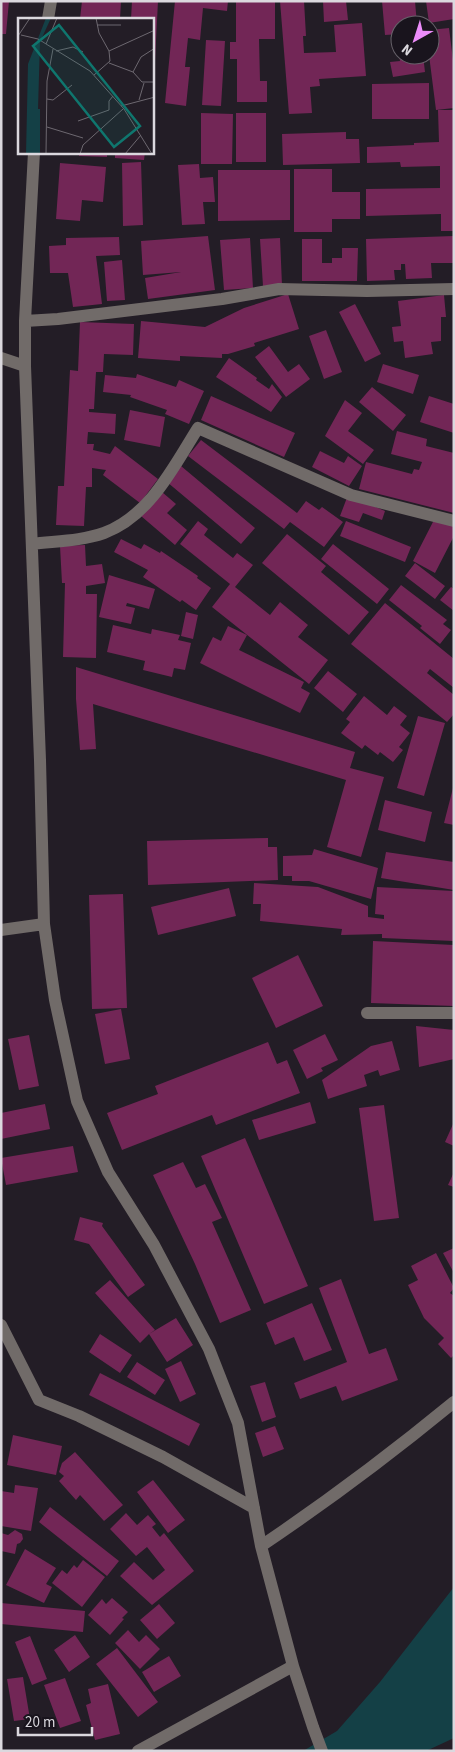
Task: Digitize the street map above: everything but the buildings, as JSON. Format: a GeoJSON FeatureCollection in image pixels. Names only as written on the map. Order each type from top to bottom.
{"type":"FeatureCollection","features":[{"type":"Feature","properties":{"kind":"street"},"geometry":{"type":"LineString","coordinates":[[48,18],[51,1]]}},
{"type":"Feature","properties":{"kind":"street"},"geometry":{"type":"LineString","coordinates":[[34,154],[25,321],[26,366],[44,924],[55,1000],[77,1101],[108,1172],[154,1245],[209,1349],[238,1422],[261,1546],[293,1666],[322,1751]]}},
{"type":"Feature","properties":{"kind":"street"},"geometry":{"type":"LineString","coordinates":[[25,321],[58,319],[222,299],[279,289],[367,291],[454,289]]}},
{"type":"Feature","properties":{"kind":"street"},"geometry":{"type":"LineString","coordinates":[[1,358],[26,366]]}},
{"type":"Feature","properties":{"kind":"street"},"geometry":{"type":"LineString","coordinates":[[32,544],[77,539],[105,532],[122,524],[143,508],[168,476],[198,428],[351,495],[454,521]]}},
{"type":"Feature","properties":{"kind":"street"},"geometry":{"type":"LineString","coordinates":[[1,930],[44,924]]}},
{"type":"Feature","properties":{"kind":"street"},"geometry":{"type":"LineString","coordinates":[[367,1013],[454,1013]]}},
{"type":"Feature","properties":{"kind":"street"},"geometry":{"type":"LineString","coordinates":[[1,1325],[40,1400],[164,1456],[254,1508]]}},
{"type":"Feature","properties":{"kind":"street"},"geometry":{"type":"LineString","coordinates":[[261,1546],[318,1508],[454,1402]]}},
{"type":"Feature","properties":{"kind":"street"},"geometry":{"type":"LineString","coordinates":[[138,1751],[293,1666]]}},
{"type":"Feature","properties":{"kind":"water"},"geometry":{"type":"Polygon","coordinates":[[[454,1587],[454,1738],[426,1751],[303,1751],[337,1731],[380,1682],[454,1587]]]}}]}
